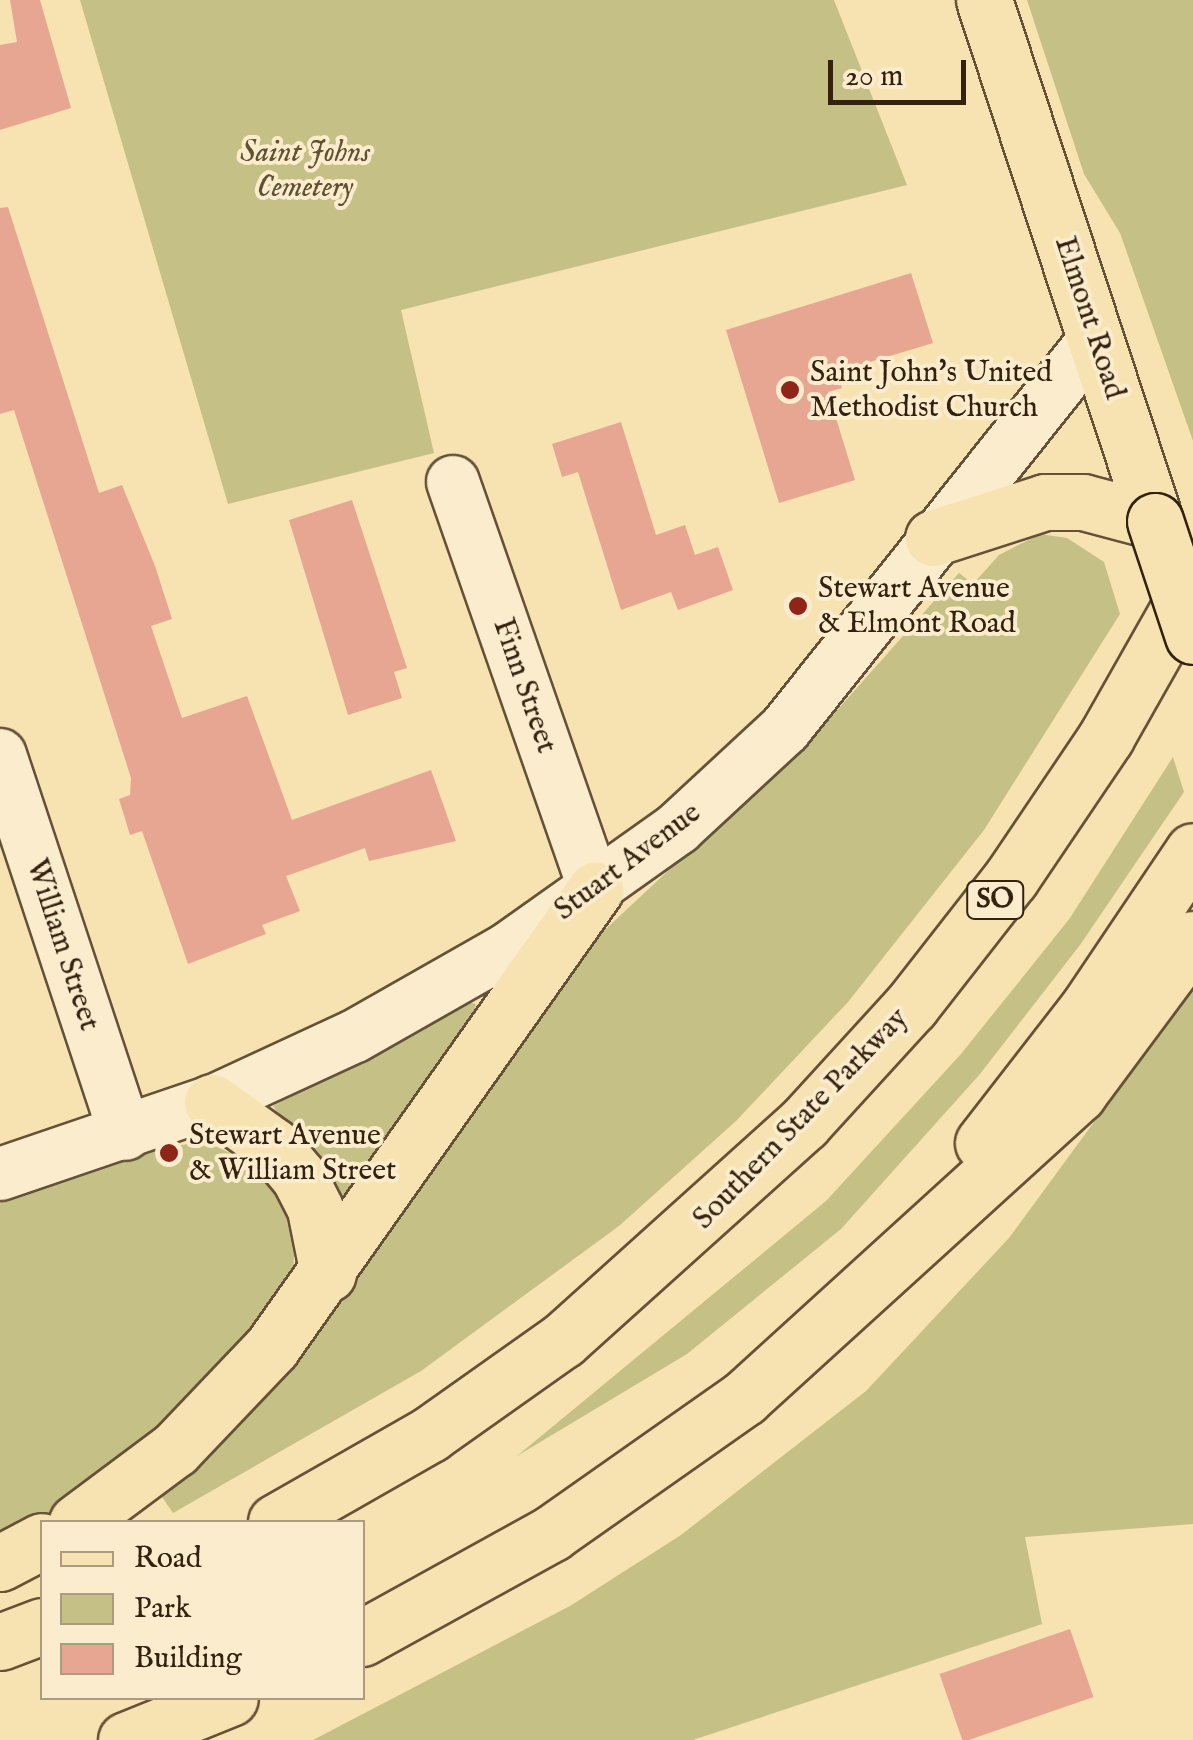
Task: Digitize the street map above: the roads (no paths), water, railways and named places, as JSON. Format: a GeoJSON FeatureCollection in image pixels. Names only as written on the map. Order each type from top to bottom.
{"type":"FeatureCollection","features":[{"type":"Feature","properties":{"kind":"main road","name":"Elmont Road"},"geometry":{"type":"LineString","coordinates":[[984,0],[1096,338],[1135,497],[1193,636]]}},
{"type":"Feature","properties":{"kind":"main road"},"geometry":{"type":"LineString","coordinates":[[933,538],[1044,502],[1135,497]]}},
{"type":"Feature","properties":{"kind":"main road","name":"Southern State Parkway"},"geometry":{"type":"LineString","coordinates":[[280,1520],[430,1434],[550,1350],[686,1238],[804,1123],[912,1006],[1011,878],[1106,737],[1193,583]]}},
{"type":"Feature","properties":{"kind":"main road"},"geometry":{"type":"LineString","coordinates":[[880,1270],[1042,1069],[1193,851]]}},
{"type":"Feature","properties":{"kind":"main road"},"geometry":{"type":"LineString","coordinates":[[78,1520],[211,1414],[328,1274],[595,890]]}},
{"type":"Feature","properties":{"kind":"main road"},"geometry":{"type":"LineString","coordinates":[[365,1636],[626,1486],[744,1398],[880,1270],[1078,1094],[1193,939]]}},
{"type":"Feature","properties":{"kind":"main road"},"geometry":{"type":"LineString","coordinates":[[212,1102],[273,1146],[299,1178],[315,1209],[328,1274]]}},
{"type":"Feature","properties":{"kind":"main road"},"geometry":{"type":"LineString","coordinates":[[0,1563],[40,1543]]}},
{"type":"Feature","properties":{"kind":"main road"},"geometry":{"type":"LineString","coordinates":[[0,1642],[40,1627]]}},
{"type":"Feature","properties":{"kind":"main road"},"geometry":{"type":"LineString","coordinates":[[126,1740],[225,1700]]}},
{"type":"Feature","properties":{"kind":"street","name":"Stuart Avenue"},"geometry":{"type":"LineString","coordinates":[[0,1174],[212,1102],[355,1036],[595,890],[690,818],[773,740],[933,538],[1045,412],[1096,338]]}},
{"type":"Feature","properties":{"kind":"street","name":"Finn Street"},"geometry":{"type":"LineString","coordinates":[[453,482],[595,890]]}},
{"type":"Feature","properties":{"kind":"street","name":"William Street"},"geometry":{"type":"LineString","coordinates":[[0,755],[124,1134]]}},
{"type":"Feature","properties":{"kind":"place","name":"Saint John's United Methodist Church"},"geometry":{"type":"Point","coordinates":[790,390]}},
{"type":"Feature","properties":{"kind":"place","name":"Stewart Avenue & Elmont Road"},"geometry":{"type":"Point","coordinates":[798,606]}},
{"type":"Feature","properties":{"kind":"place","name":"Stewart Avenue & William Street"},"geometry":{"type":"Point","coordinates":[169,1153]}},
{"type":"Feature","properties":{"kind":"park label","name":"Saint Johns Cemetery"},"geometry":{"type":"Point","coordinates":[305,170]}}]}
